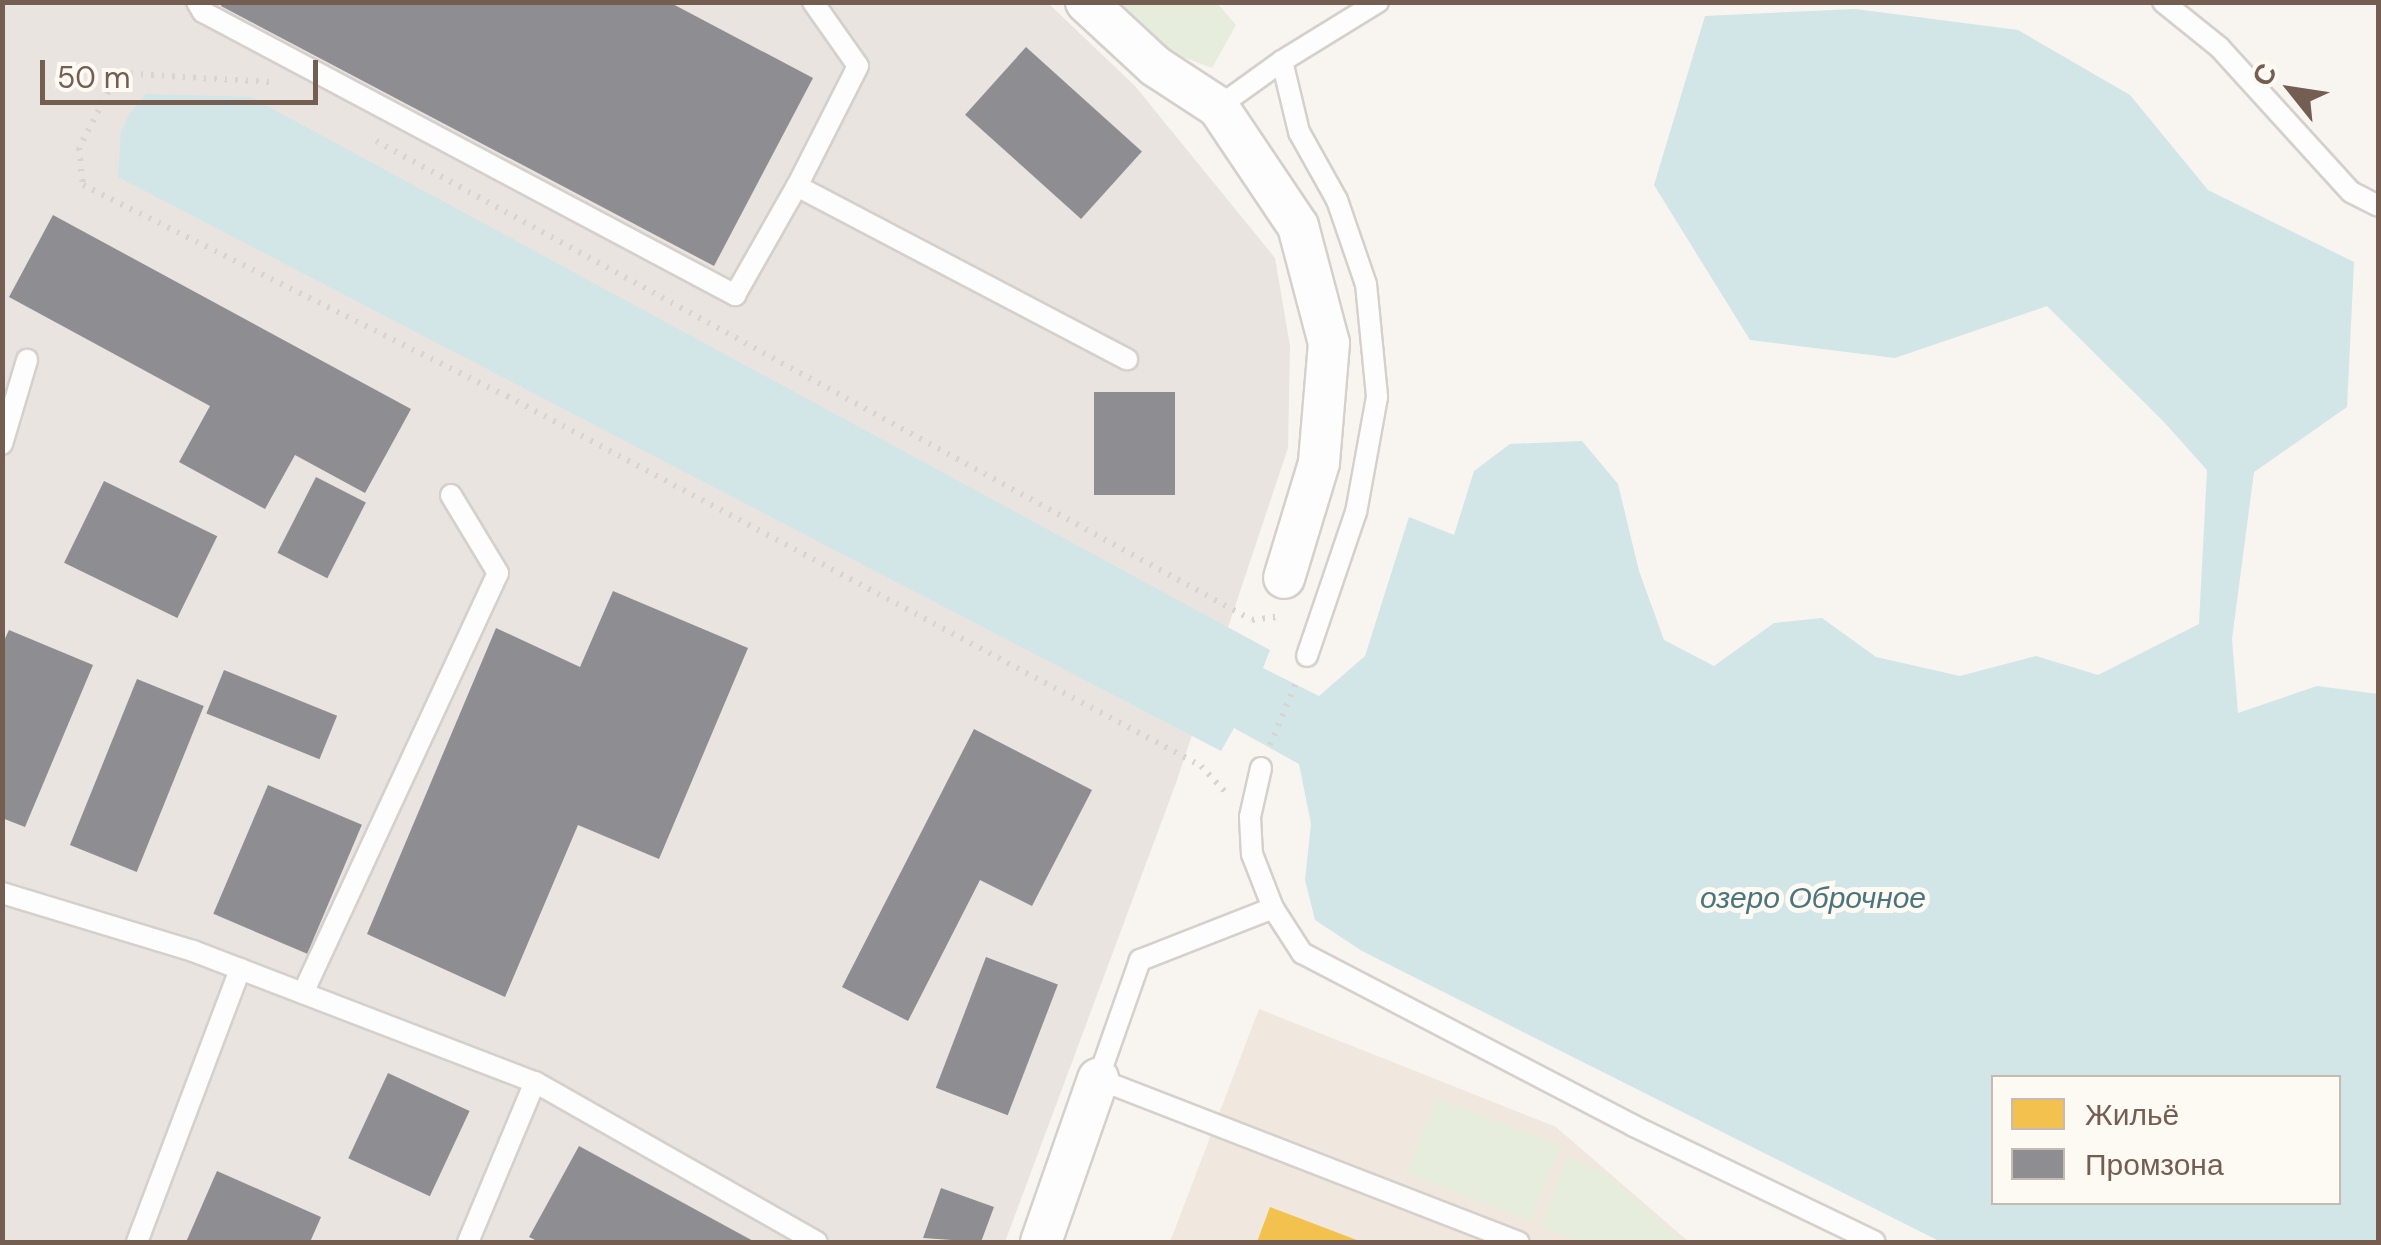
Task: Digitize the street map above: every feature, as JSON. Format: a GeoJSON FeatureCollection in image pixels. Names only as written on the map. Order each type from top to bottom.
{"type":"FeatureCollection","features":[{"type":"Feature","properties":{"kind":"street"},"geometry":{"type":"LineString","coordinates":[[1086,2],[1155,66],[1218,107],[1298,226],[1329,343],[1318,463],[1284,597]]}},
{"type":"Feature","properties":{"kind":"street"},"geometry":{"type":"LineString","coordinates":[[1041,1242],[1098,1079]]}},
{"type":"Feature","properties":{"kind":"lane"},"geometry":{"type":"LineString","coordinates":[[197,2],[203,12],[735,295],[797,186],[858,66],[813,2]]}},
{"type":"Feature","properties":{"kind":"lane"},"geometry":{"type":"LineString","coordinates":[[1218,107],[1282,61],[1378,2]]}},
{"type":"Feature","properties":{"kind":"lane"},"geometry":{"type":"LineString","coordinates":[[2163,2],[2220,48],[2351,192],[2378,206]]}},
{"type":"Feature","properties":{"kind":"lane"},"geometry":{"type":"LineString","coordinates":[[1282,61],[1299,132],[1337,200],[1366,284],[1377,398],[1356,512],[1304,663]]}},
{"type":"Feature","properties":{"kind":"lane"},"geometry":{"type":"LineString","coordinates":[[797,186],[1127,359]]}},
{"type":"Feature","properties":{"kind":"lane"},"geometry":{"type":"LineString","coordinates":[[2,444],[27,360]]}},
{"type":"Feature","properties":{"kind":"lane"},"geometry":{"type":"LineString","coordinates":[[303,994],[498,573],[451,494]]}},
{"type":"Feature","properties":{"kind":"lane"},"geometry":{"type":"LineString","coordinates":[[1264,760],[1250,818],[1252,854],[1272,908],[1302,953],[1634,1126],[1874,1242]]}},
{"type":"Feature","properties":{"kind":"lane"},"geometry":{"type":"LineString","coordinates":[[2,893],[240,969],[534,1082],[817,1242]]}},
{"type":"Feature","properties":{"kind":"lane"},"geometry":{"type":"LineString","coordinates":[[1272,908],[1140,960],[1098,1079],[1518,1242]]}},
{"type":"Feature","properties":{"kind":"lane"},"geometry":{"type":"LineString","coordinates":[[137,1242],[240,969]]}},
{"type":"Feature","properties":{"kind":"lane"},"geometry":{"type":"LineString","coordinates":[[468,1242],[534,1082]]}},
{"type":"Feature","properties":{"kind":"path"},"geometry":{"type":"LineString","coordinates":[[282,89],[265,80],[118,74],[79,148],[83,185],[507,396],[1201,766],[1250,818]]}},
{"type":"Feature","properties":{"kind":"path"},"geometry":{"type":"LineString","coordinates":[[369,136],[1252,620],[1284,597]]}},
{"type":"Feature","properties":{"kind":"path"},"geometry":{"type":"LineString","coordinates":[[1264,760],[1304,663]]}},
{"type":"Feature","properties":{"kind":"shaded area"},"geometry":{"type":"Polygon","coordinates":[[[2,3],[1048,3],[1135,86],[1275,258],[1290,346],[1288,448],[1176,783],[1005,1242],[3,1242],[2,3]]]}},
{"type":"Feature","properties":{"kind":"shaded area"},"geometry":{"type":"Polygon","coordinates":[[[1259,1009],[1556,1127],[1689,1242],[1170,1242],[1259,1009]]]}},
{"type":"Feature","properties":{"kind":"green space"},"geometry":{"type":"Polygon","coordinates":[[[1121,3],[1217,3],[1236,25],[1212,68],[1167,51],[1121,3]]]}},
{"type":"Feature","properties":{"kind":"green space"},"geometry":{"type":"Polygon","coordinates":[[[1436,1098],[1560,1146],[1531,1221],[1407,1174],[1436,1098]]]}},
{"type":"Feature","properties":{"kind":"green space"},"geometry":{"type":"Polygon","coordinates":[[[1567,1156],[1611,1177],[1683,1242],[1582,1242],[1541,1227],[1567,1156]]]}},
{"type":"Feature","properties":{"kind":"water","name":"озеро Оброчное"},"geometry":{"type":"Polygon","coordinates":[[[1855,9],[2018,30],[2130,95],[2208,190],[2354,262],[2347,407],[2254,472],[2232,639],[2238,713],[2317,686],[2378,694],[2378,1242],[1941,1242],[1362,951],[1315,920],[1305,880],[1311,824],[1299,764],[1234,728],[1221,751],[118,177],[121,132],[129,114],[146,94],[251,97],[1270,650],[1263,668],[1319,696],[1365,656],[1409,517],[1454,535],[1474,471],[1510,444],[1582,441],[1618,484],[1639,571],[1664,640],[1714,666],[1774,623],[1822,618],[1876,657],[1960,676],[2036,656],[2098,675],[2199,624],[2207,470],[2047,306],[1895,358],[1750,340],[1654,185],[1705,16],[1855,9]]]}},
{"type":"Feature","properties":{"kind":"building: Жильё"},"geometry":{"type":"Polygon","coordinates":[[[1270,1207],[1362,1242],[1257,1242],[1270,1207]]]}},
{"type":"Feature","properties":{"kind":"building: Промзона"},"geometry":{"type":"Polygon","coordinates":[[[223,2],[669,2],[813,78],[714,266],[221,6],[223,2]]]}},
{"type":"Feature","properties":{"kind":"building: Промзона"},"geometry":{"type":"Polygon","coordinates":[[[1026,47],[1142,151],[1081,219],[965,115],[1026,47]]]}},
{"type":"Feature","properties":{"kind":"building: Промзона"},"geometry":{"type":"Polygon","coordinates":[[[53,215],[411,409],[365,493],[295,455],[265,509],[179,462],[210,406],[9,297],[53,215]]]}},
{"type":"Feature","properties":{"kind":"building: Промзона"},"geometry":{"type":"Polygon","coordinates":[[[1094,392],[1175,392],[1175,495],[1094,495],[1094,392]]]}},
{"type":"Feature","properties":{"kind":"building: Промзона"},"geometry":{"type":"Polygon","coordinates":[[[316,477],[366,502],[327,578],[277,553],[316,477]]]}},
{"type":"Feature","properties":{"kind":"building: Промзона"},"geometry":{"type":"Polygon","coordinates":[[[104,481],[217,536],[177,618],[64,563],[104,481]]]}},
{"type":"Feature","properties":{"kind":"building: Промзона"},"geometry":{"type":"Polygon","coordinates":[[[613,591],[748,648],[659,859],[578,825],[505,997],[367,934],[496,628],[580,667],[613,591]]]}},
{"type":"Feature","properties":{"kind":"building: Промзона"},"geometry":{"type":"Polygon","coordinates":[[[9,630],[93,665],[25,827],[2,818],[2,645],[9,630]]]}},
{"type":"Feature","properties":{"kind":"building: Промзона"},"geometry":{"type":"Polygon","coordinates":[[[224,670],[337,716],[320,759],[206,714],[224,670]]]}},
{"type":"Feature","properties":{"kind":"building: Промзона"},"geometry":{"type":"Polygon","coordinates":[[[137,679],[204,706],[137,872],[70,845],[137,679]]]}},
{"type":"Feature","properties":{"kind":"building: Промзона"},"geometry":{"type":"Polygon","coordinates":[[[974,729],[1092,790],[1032,906],[980,880],[908,1021],[842,987],[974,729]]]}},
{"type":"Feature","properties":{"kind":"building: Промзона"},"geometry":{"type":"Polygon","coordinates":[[[268,785],[362,825],[307,954],[213,914],[268,785]]]}},
{"type":"Feature","properties":{"kind":"building: Промзона"},"geometry":{"type":"Polygon","coordinates":[[[986,957],[1058,985],[1008,1115],[936,1088],[986,957]]]}},
{"type":"Feature","properties":{"kind":"building: Промзона"},"geometry":{"type":"Polygon","coordinates":[[[388,1073],[470,1111],[430,1196],[348,1158],[388,1073]]]}},
{"type":"Feature","properties":{"kind":"building: Промзона"},"geometry":{"type":"Polygon","coordinates":[[[579,1146],[755,1242],[539,1242],[529,1237],[579,1146]]]}},
{"type":"Feature","properties":{"kind":"building: Промзона"},"geometry":{"type":"Polygon","coordinates":[[[217,1171],[321,1217],[310,1242],[186,1242],[217,1171]]]}},
{"type":"Feature","properties":{"kind":"building: Промзона"},"geometry":{"type":"Polygon","coordinates":[[[941,1188],[994,1207],[981,1242],[923,1238],[941,1188]]]}}]}
